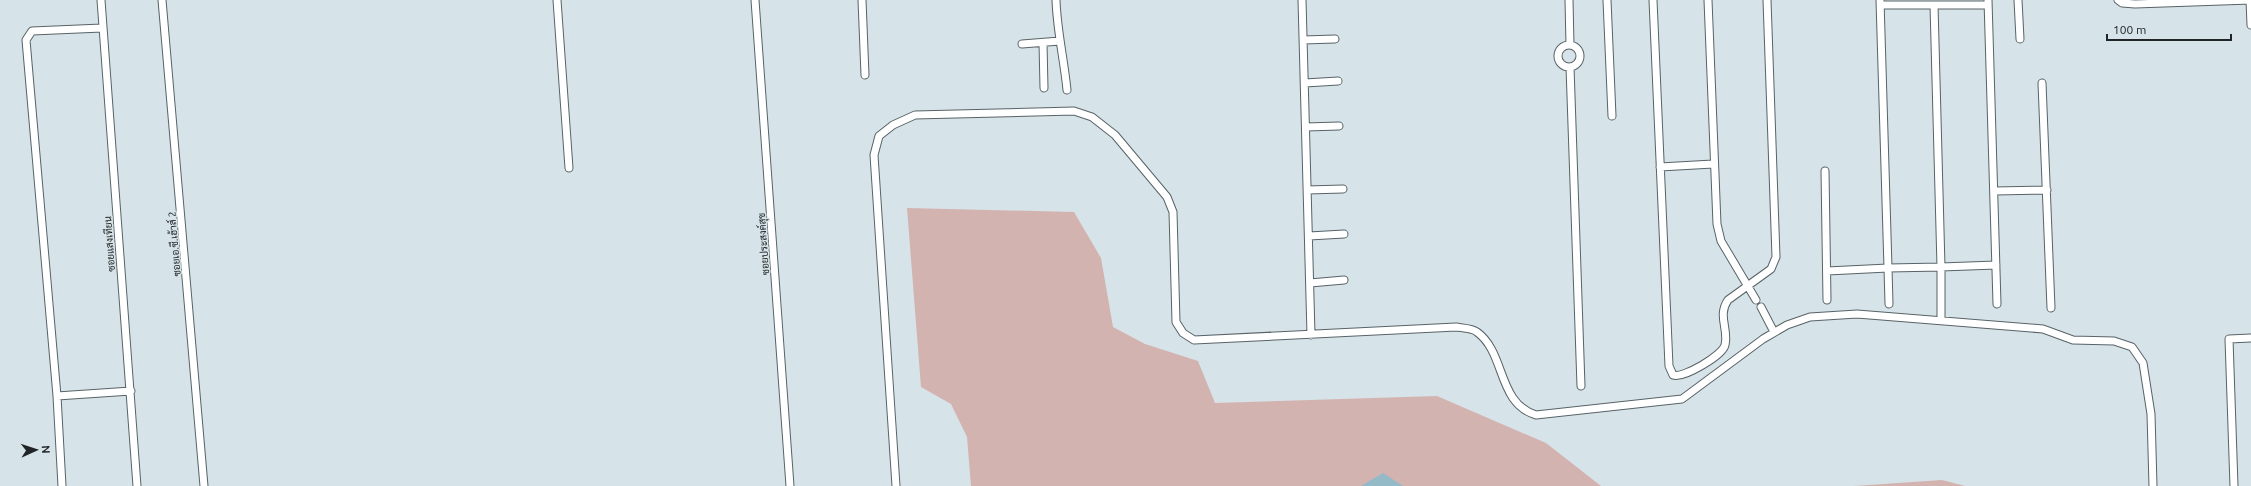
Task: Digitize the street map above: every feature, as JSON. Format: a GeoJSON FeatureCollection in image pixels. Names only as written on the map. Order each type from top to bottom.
{"type":"FeatureCollection","features":[{"type":"Feature","properties":{"kind":"street","name":"ซอยแสงเทียน"},"geometry":{"type":"LineString","coordinates":[[100,0],[131,391],[137,486]]}},
{"type":"Feature","properties":{"kind":"street","name":"ซอยเอ.ซี.เฮ้าส์ 2"},"geometry":{"type":"LineString","coordinates":[[162,0],[204,486]]}},
{"type":"Feature","properties":{"kind":"street"},"geometry":{"type":"LineString","coordinates":[[557,0],[569,168]]}},
{"type":"Feature","properties":{"kind":"street","name":"ซอยประสงค์สุข"},"geometry":{"type":"LineString","coordinates":[[756,0],[790,486]]}},
{"type":"Feature","properties":{"kind":"street"},"geometry":{"type":"LineString","coordinates":[[862,0],[865,75]]}},
{"type":"Feature","properties":{"kind":"street"},"geometry":{"type":"LineString","coordinates":[[1056,0],[1057,29],[1064,53],[1067,90]]}},
{"type":"Feature","properties":{"kind":"street"},"geometry":{"type":"LineString","coordinates":[[1302,0],[1311,335]]}},
{"type":"Feature","properties":{"kind":"street"},"geometry":{"type":"LineString","coordinates":[[1569,0],[1570,45]]}},
{"type":"Feature","properties":{"kind":"street"},"geometry":{"type":"LineString","coordinates":[[1607,0],[1612,116]]}},
{"type":"Feature","properties":{"kind":"street"},"geometry":{"type":"LineString","coordinates":[[1653,0],[1669,366],[1673,375],[1680,376],[1696,369],[1722,351],[1725,341],[1722,316],[1724,306],[1728,300],[1771,269],[1776,257],[1767,0]]}},
{"type":"Feature","properties":{"kind":"street"},"geometry":{"type":"LineString","coordinates":[[1708,0],[1713,164],[1719,234],[1756,300]]}},
{"type":"Feature","properties":{"kind":"street"},"geometry":{"type":"LineString","coordinates":[[2018,0],[2020,39]]}},
{"type":"Feature","properties":{"kind":"street"},"geometry":{"type":"LineString","coordinates":[[2118,0],[2122,3],[2250,0],[2251,25]]}},
{"type":"Feature","properties":{"kind":"street"},"geometry":{"type":"LineString","coordinates":[[1889,304],[1880,3],[1934,6],[1988,2],[1997,304]]}},
{"type":"Feature","properties":{"kind":"street"},"geometry":{"type":"LineString","coordinates":[[1934,6],[1941,320]]}},
{"type":"Feature","properties":{"kind":"street"},"geometry":{"type":"LineString","coordinates":[[62,486],[57,396],[26,40],[32,31],[102,28]]}},
{"type":"Feature","properties":{"kind":"street"},"geometry":{"type":"LineString","coordinates":[[1303,40],[1336,39]]}},
{"type":"Feature","properties":{"kind":"street"},"geometry":{"type":"LineString","coordinates":[[1022,44],[1060,41]]}},
{"type":"Feature","properties":{"kind":"street"},"geometry":{"type":"LineString","coordinates":[[1043,43],[1044,88]]}},
{"type":"Feature","properties":{"kind":"street"},"geometry":{"type":"LineString","coordinates":[[1570,45],[1578,50],[1580,54],[1578,63],[1570,67],[1562,64],[1558,56],[1562,48],[1570,45]]}},
{"type":"Feature","properties":{"kind":"street"},"geometry":{"type":"LineString","coordinates":[[1570,67],[1581,386]]}},
{"type":"Feature","properties":{"kind":"street"},"geometry":{"type":"LineString","coordinates":[[1305,83],[1338,81]]}},
{"type":"Feature","properties":{"kind":"street"},"geometry":{"type":"LineString","coordinates":[[2042,83],[2051,308]]}},
{"type":"Feature","properties":{"kind":"street"},"geometry":{"type":"LineString","coordinates":[[896,486],[874,155],[879,136],[893,125],[915,115],[1074,111],[1092,118],[1115,135],[1167,196],[1173,219],[1176,322],[1183,333],[1194,340],[1212,341],[1456,327],[1476,331],[1486,341],[1510,394],[1517,405],[1525,412],[1536,415],[1682,399],[1774,332],[1787,325],[1810,317],[1831,314],[1857,314],[1941,320],[2043,330],[2073,340],[2114,341],[2132,347],[2143,363],[2148,383],[2151,414],[2153,486]]}},
{"type":"Feature","properties":{"kind":"street"},"geometry":{"type":"LineString","coordinates":[[1306,127],[1339,126]]}},
{"type":"Feature","properties":{"kind":"street"},"geometry":{"type":"LineString","coordinates":[[1660,167],[1713,164]]}},
{"type":"Feature","properties":{"kind":"street"},"geometry":{"type":"LineString","coordinates":[[1825,171],[1827,300]]}},
{"type":"Feature","properties":{"kind":"street"},"geometry":{"type":"LineString","coordinates":[[1308,190],[1342,189]]}},
{"type":"Feature","properties":{"kind":"street"},"geometry":{"type":"LineString","coordinates":[[1994,191],[2047,190]]}},
{"type":"Feature","properties":{"kind":"street"},"geometry":{"type":"LineString","coordinates":[[1309,236],[1344,234]]}},
{"type":"Feature","properties":{"kind":"street"},"geometry":{"type":"LineString","coordinates":[[1827,271],[1996,265]]}},
{"type":"Feature","properties":{"kind":"street"},"geometry":{"type":"LineString","coordinates":[[1310,283],[1344,280]]}},
{"type":"Feature","properties":{"kind":"street"},"geometry":{"type":"LineString","coordinates":[[1761,307],[1774,332]]}},
{"type":"Feature","properties":{"kind":"street"},"geometry":{"type":"LineString","coordinates":[[2234,486],[2230,339],[2251,338]]}},
{"type":"Feature","properties":{"kind":"street"},"geometry":{"type":"LineString","coordinates":[[57,396],[131,391]]}},
{"type":"Feature","properties":{"kind":"shaded area"},"geometry":{"type":"Polygon","coordinates":[[[907,208],[1074,212],[1101,258],[1113,327],[1145,344],[1198,361],[1215,403],[1437,396],[1546,443],[1601,486],[971,486],[967,437],[951,404],[921,387],[907,208]]]}},
{"type":"Feature","properties":{"kind":"shaded area"},"geometry":{"type":"Polygon","coordinates":[[[1942,480],[1965,486],[1854,486],[1942,480]]]}},
{"type":"Feature","properties":{"kind":"water"},"geometry":{"type":"Polygon","coordinates":[[[1383,473],[1403,486],[1361,486],[1383,473]]]}}]}
